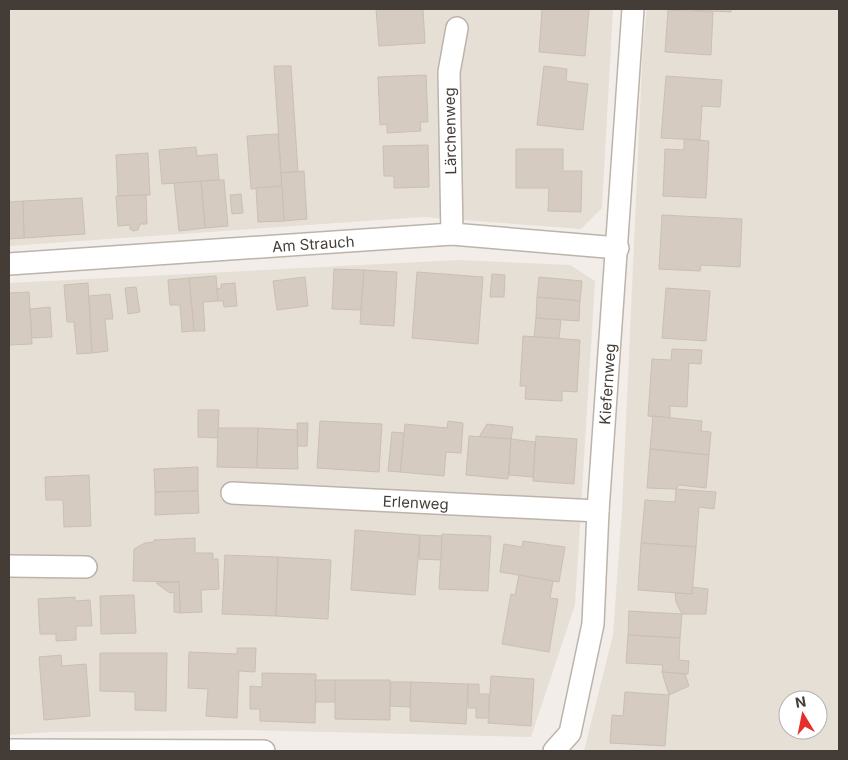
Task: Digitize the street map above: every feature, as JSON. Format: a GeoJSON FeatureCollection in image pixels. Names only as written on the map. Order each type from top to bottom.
{"type":"FeatureCollection","features":[{"type":"Feature","properties":{"kind":"street","name":"Kiefernweg"},"geometry":{"type":"LineString","coordinates":[[554,751],[570,732],[593,624],[598,511],[618,248],[633,9]]}},
{"type":"Feature","properties":{"kind":"street","name":"Lärchenweg"},"geometry":{"type":"LineString","coordinates":[[452,234],[449,72],[457,28]]}},
{"type":"Feature","properties":{"kind":"street","name":"Am Strauch"},"geometry":{"type":"LineString","coordinates":[[9,264],[452,234],[618,248]]}},
{"type":"Feature","properties":{"kind":"street","name":"Erlenweg"},"geometry":{"type":"LineString","coordinates":[[232,493],[598,511]]}},
{"type":"Feature","properties":{"kind":"street"},"geometry":{"type":"LineString","coordinates":[[9,566],[86,567]]}},
{"type":"Feature","properties":{"kind":"street"},"geometry":{"type":"LineString","coordinates":[[9,750],[264,751]]}},
{"type":"Feature","properties":{"kind":"shaded area"},"geometry":{"type":"Polygon","coordinates":[[[9,9],[613,9],[602,208],[581,229],[423,217],[9,246],[9,9]]]}},
{"type":"Feature","properties":{"kind":"shaded area"},"geometry":{"type":"Polygon","coordinates":[[[647,9],[839,9],[839,751],[584,751],[613,635],[622,510],[643,43],[647,9]]]}},
{"type":"Feature","properties":{"kind":"shaded area"},"geometry":{"type":"Polygon","coordinates":[[[459,260],[570,265],[595,281],[575,605],[531,737],[246,730],[52,732],[9,735],[9,283],[459,260]]]}},
{"type":"Feature","properties":{"kind":"building"},"geometry":{"type":"Polygon","coordinates":[[[376,9],[423,9],[425,43],[379,46],[376,9]]]}},
{"type":"Feature","properties":{"kind":"building"},"geometry":{"type":"Polygon","coordinates":[[[542,9],[589,9],[585,56],[539,52],[542,9]]]}},
{"type":"Feature","properties":{"kind":"building"},"geometry":{"type":"Polygon","coordinates":[[[731,9],[731,12],[690,10],[731,9]]]}},
{"type":"Feature","properties":{"kind":"building"},"geometry":{"type":"Polygon","coordinates":[[[668,10],[713,12],[711,55],[665,52],[668,10]]]}},
{"type":"Feature","properties":{"kind":"building"},"geometry":{"type":"Polygon","coordinates":[[[274,66],[291,66],[298,172],[281,173],[274,66]]]}},
{"type":"Feature","properties":{"kind":"building"},"geometry":{"type":"Polygon","coordinates":[[[544,66],[567,69],[566,81],[588,84],[583,130],[537,125],[544,66]]]}},
{"type":"Feature","properties":{"kind":"building"},"geometry":{"type":"Polygon","coordinates":[[[426,75],[428,122],[420,122],[421,131],[387,133],[387,124],[380,125],[378,77],[426,75]]]}},
{"type":"Feature","properties":{"kind":"building"},"geometry":{"type":"Polygon","coordinates":[[[666,76],[722,80],[720,107],[702,106],[700,140],[661,138],[666,76]]]}},
{"type":"Feature","properties":{"kind":"building"},"geometry":{"type":"Polygon","coordinates":[[[278,134],[282,186],[251,189],[247,136],[278,134]]]}},
{"type":"Feature","properties":{"kind":"building"},"geometry":{"type":"Polygon","coordinates":[[[684,139],[709,141],[706,198],[663,196],[665,149],[684,150],[684,139]]]}},
{"type":"Feature","properties":{"kind":"building"},"geometry":{"type":"Polygon","coordinates":[[[428,145],[429,187],[394,188],[394,176],[384,176],[383,146],[428,145]]]}},
{"type":"Feature","properties":{"kind":"building"},"geometry":{"type":"Polygon","coordinates":[[[196,147],[197,156],[217,154],[219,180],[162,184],[159,150],[196,147]]]}},
{"type":"Feature","properties":{"kind":"building"},"geometry":{"type":"Polygon","coordinates":[[[516,149],[563,149],[563,171],[582,171],[581,212],[548,211],[549,188],[516,188],[516,149]]]}},
{"type":"Feature","properties":{"kind":"building"},"geometry":{"type":"Polygon","coordinates":[[[148,153],[150,195],[118,196],[116,155],[148,153]]]}},
{"type":"Feature","properties":{"kind":"building"},"geometry":{"type":"Polygon","coordinates":[[[304,171],[307,219],[284,221],[281,173],[304,171]]]}},
{"type":"Feature","properties":{"kind":"building"},"geometry":{"type":"Polygon","coordinates":[[[224,180],[228,226],[205,228],[201,181],[224,180]]]}},
{"type":"Feature","properties":{"kind":"building"},"geometry":{"type":"Polygon","coordinates":[[[201,181],[205,228],[179,231],[174,183],[201,181]]]}},
{"type":"Feature","properties":{"kind":"building"},"geometry":{"type":"Polygon","coordinates":[[[282,186],[284,221],[258,222],[256,188],[282,186]]]}},
{"type":"Feature","properties":{"kind":"building"},"geometry":{"type":"Polygon","coordinates":[[[241,194],[243,213],[232,214],[230,195],[241,194]]]}},
{"type":"Feature","properties":{"kind":"building"},"geometry":{"type":"Polygon","coordinates":[[[146,195],[147,224],[140,224],[138,230],[133,231],[130,229],[130,225],[118,226],[116,196],[146,195]]]}},
{"type":"Feature","properties":{"kind":"building"},"geometry":{"type":"Polygon","coordinates":[[[82,198],[85,234],[24,238],[23,201],[82,198]]]}},
{"type":"Feature","properties":{"kind":"building"},"geometry":{"type":"Polygon","coordinates":[[[23,201],[24,238],[9,239],[9,202],[23,201]]]}},
{"type":"Feature","properties":{"kind":"building"},"geometry":{"type":"Polygon","coordinates":[[[662,215],[742,219],[740,267],[701,265],[700,271],[659,269],[662,215]]]}},
{"type":"Feature","properties":{"kind":"building"},"geometry":{"type":"Polygon","coordinates":[[[334,269],[364,270],[361,310],[332,309],[334,269]]]}},
{"type":"Feature","properties":{"kind":"building"},"geometry":{"type":"Polygon","coordinates":[[[364,270],[397,272],[394,326],[360,324],[364,270]]]}},
{"type":"Feature","properties":{"kind":"building"},"geometry":{"type":"Polygon","coordinates":[[[417,272],[483,277],[478,344],[412,338],[417,272]]]}},
{"type":"Feature","properties":{"kind":"building"},"geometry":{"type":"Polygon","coordinates":[[[492,274],[505,275],[504,297],[490,297],[492,274]]]}},
{"type":"Feature","properties":{"kind":"building"},"geometry":{"type":"Polygon","coordinates":[[[216,276],[218,301],[203,302],[205,331],[194,331],[189,278],[216,276]]]}},
{"type":"Feature","properties":{"kind":"building"},"geometry":{"type":"Polygon","coordinates":[[[305,277],[308,306],[277,310],[273,281],[305,277]]]}},
{"type":"Feature","properties":{"kind":"building"},"geometry":{"type":"Polygon","coordinates":[[[539,277],[582,281],[580,301],[537,297],[539,277]]]}},
{"type":"Feature","properties":{"kind":"building"},"geometry":{"type":"Polygon","coordinates":[[[189,278],[194,331],[182,332],[180,305],[170,305],[168,280],[189,278]]]}},
{"type":"Feature","properties":{"kind":"building"},"geometry":{"type":"Polygon","coordinates":[[[88,283],[92,353],[77,354],[74,322],[67,322],[64,285],[88,283]]]}},
{"type":"Feature","properties":{"kind":"building"},"geometry":{"type":"Polygon","coordinates":[[[235,283],[237,306],[224,307],[223,301],[218,301],[217,289],[221,288],[221,284],[235,283]]]}},
{"type":"Feature","properties":{"kind":"building"},"geometry":{"type":"Polygon","coordinates":[[[136,287],[140,312],[128,314],[125,288],[136,287]]]}},
{"type":"Feature","properties":{"kind":"building"},"geometry":{"type":"Polygon","coordinates":[[[666,288],[710,291],[706,341],[662,338],[666,288]]]}},
{"type":"Feature","properties":{"kind":"building"},"geometry":{"type":"Polygon","coordinates":[[[29,292],[32,344],[9,345],[9,293],[29,292]]]}},
{"type":"Feature","properties":{"kind":"building"},"geometry":{"type":"Polygon","coordinates":[[[110,294],[113,319],[105,319],[108,351],[92,353],[89,296],[110,294]]]}},
{"type":"Feature","properties":{"kind":"building"},"geometry":{"type":"Polygon","coordinates":[[[537,297],[580,301],[579,321],[536,318],[537,297]]]}},
{"type":"Feature","properties":{"kind":"building"},"geometry":{"type":"Polygon","coordinates":[[[50,307],[52,337],[32,338],[30,309],[50,307]]]}},
{"type":"Feature","properties":{"kind":"building"},"geometry":{"type":"Polygon","coordinates":[[[536,318],[561,320],[559,339],[534,337],[536,318]]]}},
{"type":"Feature","properties":{"kind":"building"},"geometry":{"type":"Polygon","coordinates":[[[523,336],[580,340],[577,392],[562,391],[562,401],[525,399],[526,386],[520,386],[523,336]]]}},
{"type":"Feature","properties":{"kind":"building"},"geometry":{"type":"Polygon","coordinates":[[[672,349],[702,350],[701,364],[689,363],[687,407],[670,406],[670,418],[648,416],[652,359],[671,360],[672,349]]]}},
{"type":"Feature","properties":{"kind":"building"},"geometry":{"type":"Polygon","coordinates":[[[198,410],[219,410],[218,438],[198,437],[198,410]]]}},
{"type":"Feature","properties":{"kind":"building"},"geometry":{"type":"Polygon","coordinates":[[[653,416],[702,421],[701,431],[711,432],[709,455],[650,449],[653,416]]]}},
{"type":"Feature","properties":{"kind":"building"},"geometry":{"type":"Polygon","coordinates":[[[320,421],[382,424],[379,472],[317,468],[320,421]]]}},
{"type":"Feature","properties":{"kind":"building"},"geometry":{"type":"Polygon","coordinates":[[[448,421],[463,423],[461,453],[446,452],[444,476],[400,472],[405,424],[447,428],[448,421]]]}},
{"type":"Feature","properties":{"kind":"building"},"geometry":{"type":"Polygon","coordinates":[[[297,423],[308,423],[307,446],[298,446],[297,423]]]}},
{"type":"Feature","properties":{"kind":"building"},"geometry":{"type":"Polygon","coordinates":[[[487,424],[513,427],[511,439],[479,437],[487,424]]]}},
{"type":"Feature","properties":{"kind":"building"},"geometry":{"type":"Polygon","coordinates":[[[218,428],[258,428],[257,468],[217,467],[218,428]]]}},
{"type":"Feature","properties":{"kind":"building"},"geometry":{"type":"Polygon","coordinates":[[[258,428],[297,430],[298,469],[257,468],[258,428]]]}},
{"type":"Feature","properties":{"kind":"building"},"geometry":{"type":"Polygon","coordinates":[[[392,432],[404,433],[400,472],[388,471],[392,432]]]}},
{"type":"Feature","properties":{"kind":"building"},"geometry":{"type":"Polygon","coordinates":[[[469,436],[511,439],[508,479],[466,475],[469,436]]]}},
{"type":"Feature","properties":{"kind":"building"},"geometry":{"type":"Polygon","coordinates":[[[536,436],[577,439],[574,484],[533,481],[536,436]]]}},
{"type":"Feature","properties":{"kind":"building"},"geometry":{"type":"Polygon","coordinates":[[[511,439],[535,442],[533,477],[509,475],[511,439]]]}},
{"type":"Feature","properties":{"kind":"building"},"geometry":{"type":"Polygon","coordinates":[[[650,449],[709,455],[706,488],[679,485],[676,489],[647,488],[650,449]]]}},
{"type":"Feature","properties":{"kind":"building"},"geometry":{"type":"Polygon","coordinates":[[[198,467],[198,491],[155,492],[154,469],[198,467]]]}},
{"type":"Feature","properties":{"kind":"building"},"geometry":{"type":"Polygon","coordinates":[[[89,475],[91,526],[64,527],[63,500],[46,500],[45,477],[89,475]]]}},
{"type":"Feature","properties":{"kind":"building"},"geometry":{"type":"Polygon","coordinates":[[[676,489],[716,492],[714,509],[699,507],[696,547],[641,543],[645,500],[675,502],[676,489]]]}},
{"type":"Feature","properties":{"kind":"building"},"geometry":{"type":"Polygon","coordinates":[[[198,491],[199,513],[155,515],[155,492],[198,491]]]}},
{"type":"Feature","properties":{"kind":"building"},"geometry":{"type":"Polygon","coordinates":[[[355,530],[420,535],[415,595],[351,590],[355,530]]]}},
{"type":"Feature","properties":{"kind":"building"},"geometry":{"type":"Polygon","coordinates":[[[442,534],[491,536],[488,591],[439,589],[442,534]]]}},
{"type":"Feature","properties":{"kind":"building"},"geometry":{"type":"Polygon","coordinates":[[[420,535],[442,536],[441,560],[419,559],[420,535]]]}},
{"type":"Feature","properties":{"kind":"building"},"geometry":{"type":"Polygon","coordinates":[[[195,538],[195,553],[213,553],[213,559],[218,559],[219,589],[201,590],[202,612],[180,613],[179,582],[133,581],[134,549],[145,543],[154,542],[154,540],[195,538]]]}},
{"type":"Feature","properties":{"kind":"building"},"geometry":{"type":"Polygon","coordinates":[[[523,541],[565,547],[559,582],[500,572],[504,544],[522,547],[523,541]]]}},
{"type":"Feature","properties":{"kind":"building"},"geometry":{"type":"Polygon","coordinates":[[[641,543],[696,547],[692,594],[638,590],[641,543]]]}},
{"type":"Feature","properties":{"kind":"building"},"geometry":{"type":"Polygon","coordinates":[[[225,555],[278,557],[276,616],[222,614],[225,555]]]}},
{"type":"Feature","properties":{"kind":"building"},"geometry":{"type":"Polygon","coordinates":[[[278,557],[331,560],[328,619],[276,616],[278,557]]]}},
{"type":"Feature","properties":{"kind":"building"},"geometry":{"type":"Polygon","coordinates":[[[519,575],[553,581],[550,598],[558,599],[549,652],[502,644],[511,594],[515,595],[519,575]]]}},
{"type":"Feature","properties":{"kind":"building"},"geometry":{"type":"Polygon","coordinates":[[[179,582],[180,613],[174,612],[174,592],[170,593],[156,583],[179,582]]]}},
{"type":"Feature","properties":{"kind":"building"},"geometry":{"type":"Polygon","coordinates":[[[692,587],[708,589],[706,614],[682,614],[676,602],[675,593],[692,594],[692,587]]]}},
{"type":"Feature","properties":{"kind":"building"},"geometry":{"type":"Polygon","coordinates":[[[134,595],[136,633],[101,634],[100,596],[134,595]]]}},
{"type":"Feature","properties":{"kind":"building"},"geometry":{"type":"Polygon","coordinates":[[[75,597],[75,601],[90,600],[92,626],[76,626],[76,640],[56,641],[56,634],[40,634],[38,599],[75,597]]]}},
{"type":"Feature","properties":{"kind":"building"},"geometry":{"type":"Polygon","coordinates":[[[629,611],[682,614],[680,638],[628,635],[629,611]]]}},
{"type":"Feature","properties":{"kind":"building"},"geometry":{"type":"Polygon","coordinates":[[[628,635],[680,638],[679,660],[689,661],[688,674],[662,672],[663,665],[626,663],[628,635]]]}},
{"type":"Feature","properties":{"kind":"building"},"geometry":{"type":"Polygon","coordinates":[[[237,648],[256,648],[255,672],[239,671],[237,718],[206,716],[208,689],[188,688],[189,652],[237,654],[237,648]]]}},
{"type":"Feature","properties":{"kind":"building"},"geometry":{"type":"Polygon","coordinates":[[[100,653],[167,653],[166,711],[135,710],[135,692],[100,691],[100,653]]]}},
{"type":"Feature","properties":{"kind":"building"},"geometry":{"type":"Polygon","coordinates":[[[61,655],[62,666],[86,664],[90,716],[44,720],[39,657],[61,655]]]}},
{"type":"Feature","properties":{"kind":"building"},"geometry":{"type":"Polygon","coordinates":[[[662,672],[685,674],[689,686],[669,695],[662,672]]]}},
{"type":"Feature","properties":{"kind":"building"},"geometry":{"type":"Polygon","coordinates":[[[262,673],[316,674],[315,723],[260,721],[260,709],[250,709],[250,686],[262,687],[262,673]]]}},
{"type":"Feature","properties":{"kind":"building"},"geometry":{"type":"Polygon","coordinates":[[[491,676],[534,679],[531,726],[488,723],[491,676]]]}},
{"type":"Feature","properties":{"kind":"building"},"geometry":{"type":"Polygon","coordinates":[[[315,680],[335,680],[335,702],[316,702],[315,680]]]}},
{"type":"Feature","properties":{"kind":"building"},"geometry":{"type":"Polygon","coordinates":[[[335,680],[390,680],[390,720],[335,719],[335,680]]]}},
{"type":"Feature","properties":{"kind":"building"},"geometry":{"type":"Polygon","coordinates":[[[391,682],[411,682],[410,707],[390,706],[391,682]]]}},
{"type":"Feature","properties":{"kind":"building"},"geometry":{"type":"Polygon","coordinates":[[[411,682],[468,684],[466,724],[410,721],[411,682]]]}},
{"type":"Feature","properties":{"kind":"building"},"geometry":{"type":"Polygon","coordinates":[[[468,684],[479,684],[479,694],[489,694],[489,718],[476,718],[476,708],[468,708],[468,684]]]}},
{"type":"Feature","properties":{"kind":"building"},"geometry":{"type":"Polygon","coordinates":[[[625,692],[669,695],[665,746],[610,743],[612,715],[623,716],[625,692]]]}}]}
